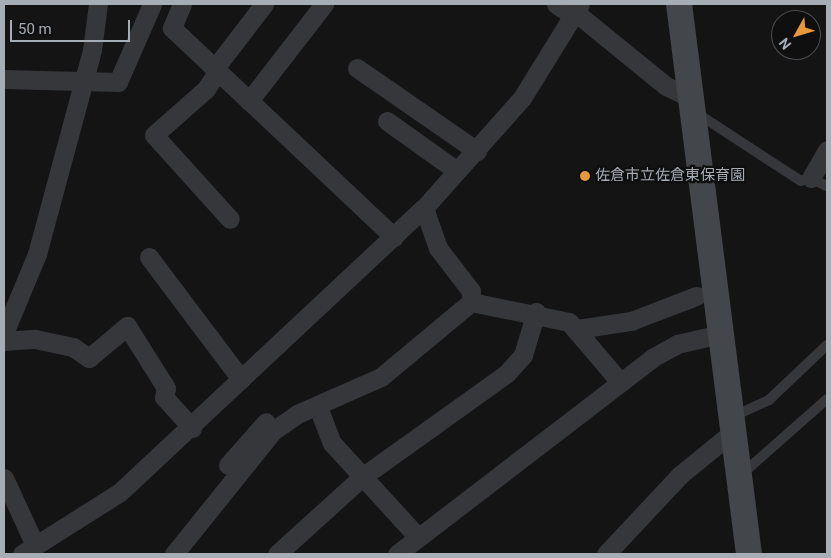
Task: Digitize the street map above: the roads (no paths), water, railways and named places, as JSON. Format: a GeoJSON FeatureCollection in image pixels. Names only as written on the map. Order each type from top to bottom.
{"type":"FeatureCollection","features":[{"type":"Feature","properties":{"kind":"street"},"geometry":{"type":"LineString","coordinates":[[4,333],[37,254],[84,81],[98,4],[94,4]]}},
{"type":"Feature","properties":{"kind":"street"},"geometry":{"type":"LineString","coordinates":[[4,79],[118,82],[152,4]]}},
{"type":"Feature","properties":{"kind":"street"},"geometry":{"type":"LineString","coordinates":[[182,4],[172,28],[394,237]]}},
{"type":"Feature","properties":{"kind":"street"},"geometry":{"type":"LineString","coordinates":[[230,219],[154,135],[206,89],[216,70],[264,4]]}},
{"type":"Feature","properties":{"kind":"street"},"geometry":{"type":"LineString","coordinates":[[249,101],[324,4]]}},
{"type":"Feature","properties":{"kind":"street"},"geometry":{"type":"LineString","coordinates":[[556,4],[576,11],[666,86],[692,104]]}},
{"type":"Feature","properties":{"kind":"street"},"geometry":{"type":"LineString","coordinates":[[679,4],[750,554]]}},
{"type":"Feature","properties":{"kind":"street"},"geometry":{"type":"LineString","coordinates":[[4,478],[28,550],[120,492],[192,428],[241,379],[424,208],[456,171],[477,151],[522,98],[576,11]]}},
{"type":"Feature","properties":{"kind":"street"},"geometry":{"type":"LineString","coordinates":[[357,68],[477,151]]}},
{"type":"Feature","properties":{"kind":"street"},"geometry":{"type":"LineString","coordinates":[[387,121],[456,171]]}},
{"type":"Feature","properties":{"kind":"street"},"geometry":{"type":"LineString","coordinates":[[819,182],[827,150]]}},
{"type":"Feature","properties":{"kind":"street"},"geometry":{"type":"LineString","coordinates":[[424,208],[438,248],[471,291],[471,302]]}},
{"type":"Feature","properties":{"kind":"street"},"geometry":{"type":"LineString","coordinates":[[149,257],[241,379]]}},
{"type":"Feature","properties":{"kind":"street"},"geometry":{"type":"LineString","coordinates":[[577,329],[630,320],[696,296]]}},
{"type":"Feature","properties":{"kind":"street"},"geometry":{"type":"LineString","coordinates":[[174,554],[276,428],[382,377],[471,302],[536,312],[569,322],[577,329],[620,382]]}},
{"type":"Feature","properties":{"kind":"street"},"geometry":{"type":"LineString","coordinates":[[277,554],[362,477],[507,372],[523,355],[536,312]]}},
{"type":"Feature","properties":{"kind":"street"},"geometry":{"type":"LineString","coordinates":[[4,341],[35,339],[64,345],[89,358],[127,326],[166,388],[164,396],[192,428]]}},
{"type":"Feature","properties":{"kind":"street"},"geometry":{"type":"LineString","coordinates":[[397,554],[417,536],[620,382],[677,344],[721,334]]}},
{"type":"Feature","properties":{"kind":"street"},"geometry":{"type":"LineString","coordinates":[[318,407],[332,443],[417,536]]}},
{"type":"Feature","properties":{"kind":"street"},"geometry":{"type":"LineString","coordinates":[[158,554],[248,441],[266,422],[276,428]]}},
{"type":"Feature","properties":{"kind":"street"},"geometry":{"type":"LineString","coordinates":[[606,554],[680,475],[733,424]]}},
{"type":"Feature","properties":{"kind":"lane"},"geometry":{"type":"LineString","coordinates":[[692,104],[801,181],[819,182]]}},
{"type":"Feature","properties":{"kind":"lane"},"geometry":{"type":"LineString","coordinates":[[733,424],[769,400],[827,345]]}},
{"type":"Feature","properties":{"kind":"lane"},"geometry":{"type":"LineString","coordinates":[[740,477],[827,399]]}},
{"type":"Feature","properties":{"kind":"place","name":"佐倉市立佐倉東保育園"},"geometry":{"type":"Point","coordinates":[585,176]}}]}
